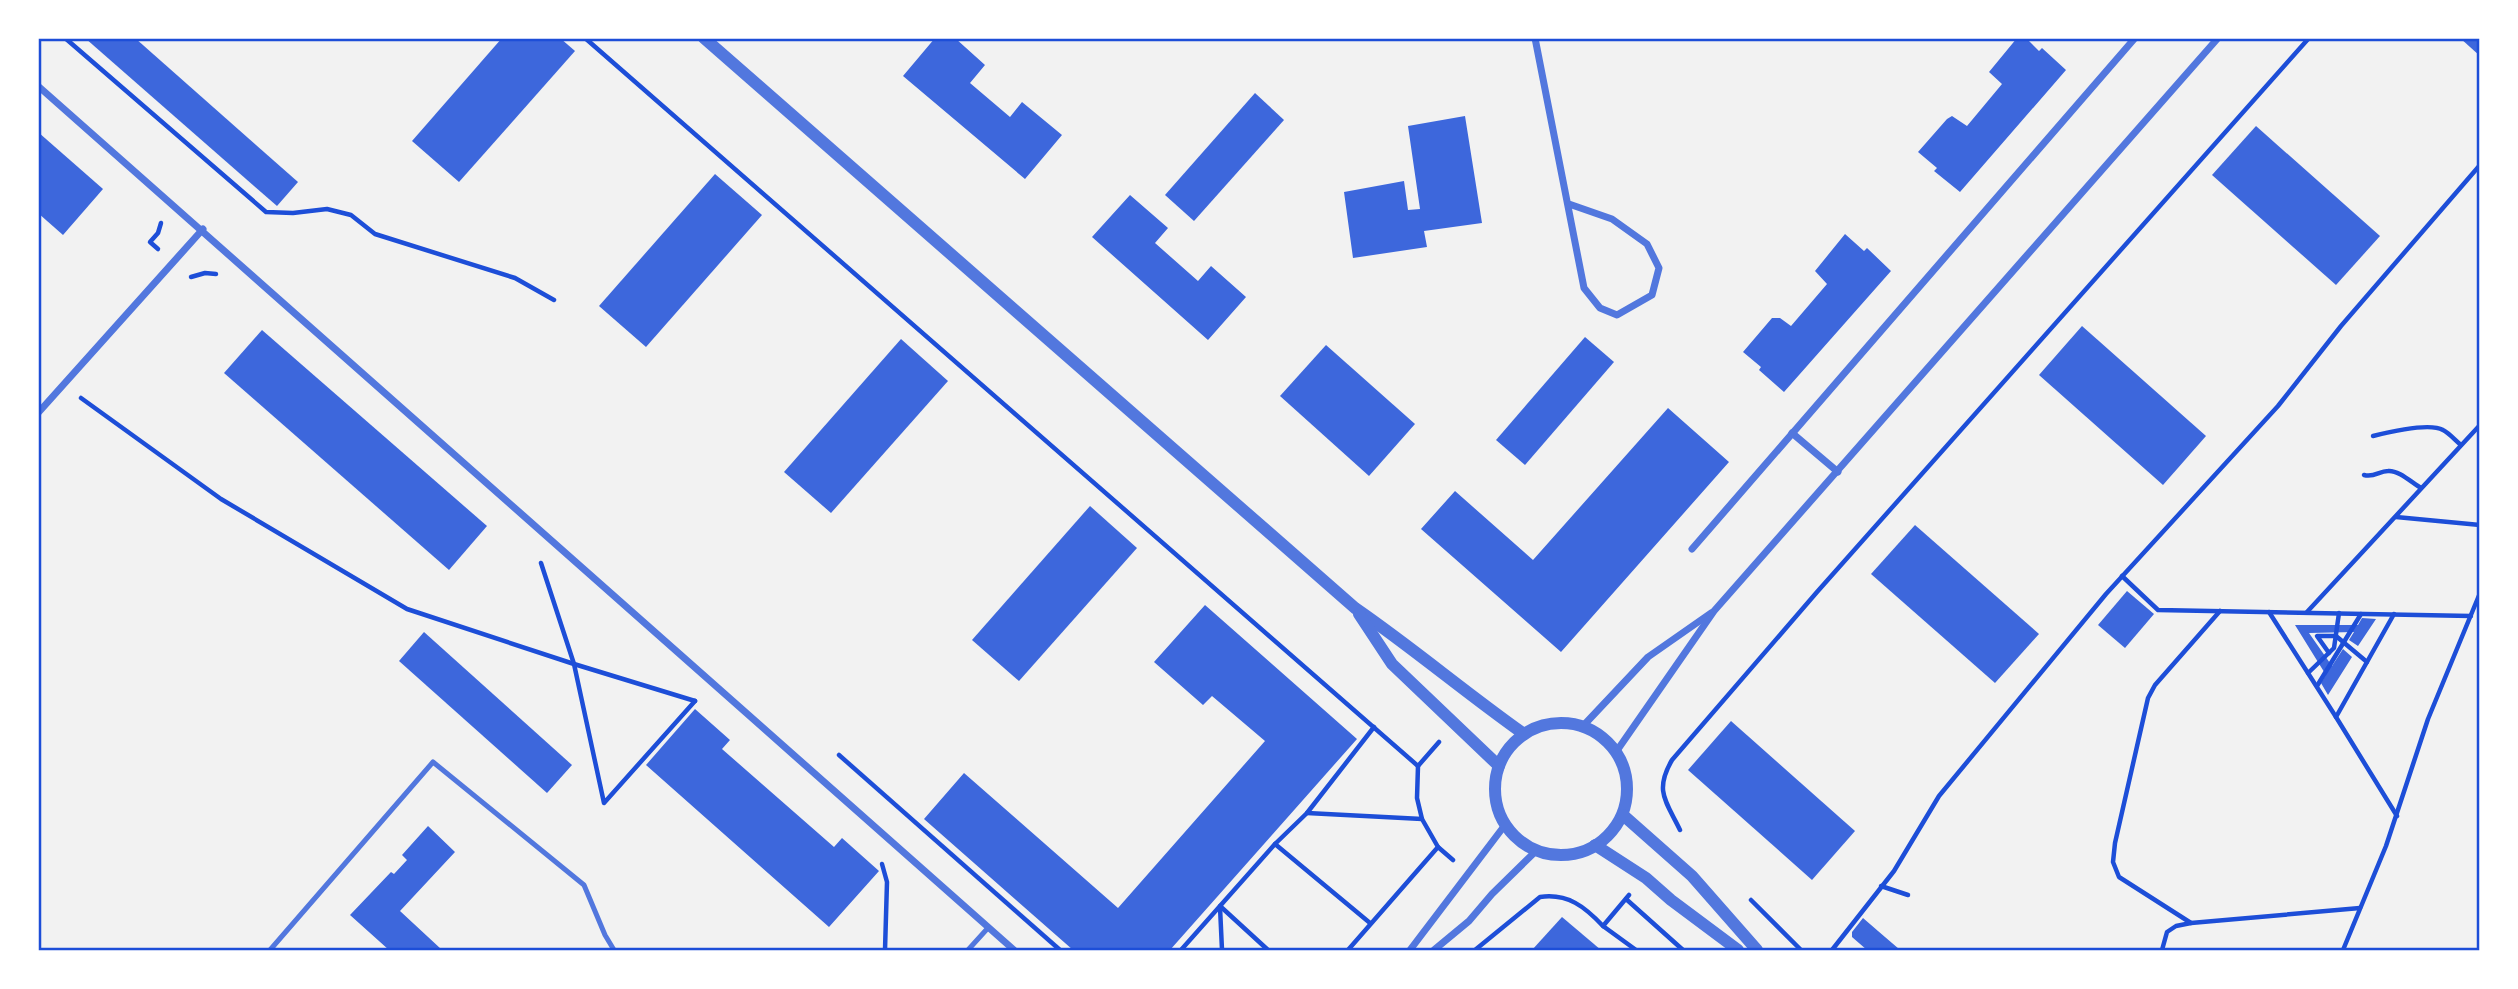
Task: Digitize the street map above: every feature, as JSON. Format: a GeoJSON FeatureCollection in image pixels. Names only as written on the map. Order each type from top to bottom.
{"type":"FeatureCollection","features":[{"type":"Feature","properties":{"kind":"street"},"geometry":{"type":"LineString","coordinates":[[704,38],[1354,608],[1412,647],[1524,734]]}},
{"type":"Feature","properties":{"kind":"street"},"geometry":{"type":"LineString","coordinates":[[1535,38],[1584,288],[1600,308],[1617,315],[1652,295],[1659,268],[1647,244],[1612,219],[1569,204]]}},
{"type":"Feature","properties":{"kind":"street"},"geometry":{"type":"LineString","coordinates":[[1692,549],[2135,38]]}},
{"type":"Feature","properties":{"kind":"street"},"geometry":{"type":"LineString","coordinates":[[1616,752],[1714,611],[2218,38]]}},
{"type":"Feature","properties":{"kind":"street"},"geometry":{"type":"LineString","coordinates":[[38,86],[203,229],[987,929],[1014,950]]}},
{"type":"Feature","properties":{"kind":"street"},"geometry":{"type":"LineString","coordinates":[[38,413],[203,229]]}},
{"type":"Feature","properties":{"kind":"street"},"geometry":{"type":"LineString","coordinates":[[1792,433],[1838,472]]}},
{"type":"Feature","properties":{"kind":"street"},"geometry":{"type":"LineString","coordinates":[[1354,608],[1392,664],[1499,766]]}},
{"type":"Feature","properties":{"kind":"street"},"geometry":{"type":"LineString","coordinates":[[1583,726],[1648,657],[1714,611]]}},
{"type":"Feature","properties":{"kind":"street"},"geometry":{"type":"LineString","coordinates":[[1563,722],[1583,726],[1602,736],[1616,752],[1625,772],[1628,793],[1623,815],[1611,832],[1595,845],[1577,853],[1557,855],[1537,850],[1519,840],[1505,825],[1497,806],[1494,786],[1499,766],[1509,747],[1524,734],[1542,725],[1563,722]]}},
{"type":"Feature","properties":{"kind":"street"},"geometry":{"type":"LineString","coordinates":[[1623,815],[1692,876],[1757,950]]}},
{"type":"Feature","properties":{"kind":"street"},"geometry":{"type":"LineString","coordinates":[[1410,950],[1505,825]]}},
{"type":"Feature","properties":{"kind":"street"},"geometry":{"type":"LineString","coordinates":[[1595,845],[1646,878],[1738,950]]}},
{"type":"Feature","properties":{"kind":"street"},"geometry":{"type":"LineString","coordinates":[[1434,950],[1469,921],[1537,850]]}},
{"type":"Feature","properties":{"kind":"lane"},"geometry":{"type":"LineString","coordinates":[[270,950],[433,762],[584,885],[614,950]]}},
{"type":"Feature","properties":{"kind":"lane"},"geometry":{"type":"LineString","coordinates":[[968,950],[987,929]]}},
{"type":"Feature","properties":{"kind":"path"},"geometry":{"type":"LineString","coordinates":[[65,38],[266,212],[293,213],[327,209],[351,215],[374,234],[515,278],[554,300]]}},
{"type":"Feature","properties":{"kind":"path"},"geometry":{"type":"LineString","coordinates":[[585,38],[1418,766],[1417,798],[1422,819],[1438,847],[1470,874]]}},
{"type":"Feature","properties":{"kind":"path"},"geometry":{"type":"LineString","coordinates":[[1693,738],[1717,705],[1825,582],[2309,38]]}},
{"type":"Feature","properties":{"kind":"path"},"geometry":{"type":"LineString","coordinates":[[1832,950],[1894,870],[1940,796],[2122,576],[2278,406],[2341,326],[2480,165]]}},
{"type":"Feature","properties":{"kind":"path"},"geometry":{"type":"LineString","coordinates":[[63,385],[221,499],[407,609],[573,664],[708,704]]}},
{"type":"Feature","properties":{"kind":"path"},"geometry":{"type":"LineString","coordinates":[[2306,613],[2480,425]]}},
{"type":"Feature","properties":{"kind":"path"},"geometry":{"type":"LineString","coordinates":[[2373,436],[2407,427],[2436,428],[2443,430],[2461,445]]}},
{"type":"Feature","properties":{"kind":"path"},"geometry":{"type":"LineString","coordinates":[[2364,475],[2370,477],[2389,470],[2421,488]]}},
{"type":"Feature","properties":{"kind":"path"},"geometry":{"type":"LineString","coordinates":[[2395,517],[2480,525]]}},
{"type":"Feature","properties":{"kind":"path"},"geometry":{"type":"LineString","coordinates":[[540,558],[573,664],[604,803],[695,701]]}},
{"type":"Feature","properties":{"kind":"path"},"geometry":{"type":"LineString","coordinates":[[2122,576],[2158,610],[2471,616]]}},
{"type":"Feature","properties":{"kind":"path"},"geometry":{"type":"LineString","coordinates":[[2343,950],[2397,816],[2428,719],[2480,593]]}},
{"type":"Feature","properties":{"kind":"path"},"geometry":{"type":"LineString","coordinates":[[2191,923],[2119,877],[2112,862],[2148,698],[2155,685],[2220,611]]}},
{"type":"Feature","properties":{"kind":"path"},"geometry":{"type":"LineString","coordinates":[[2268,611],[2397,816]]}},
{"type":"Feature","properties":{"kind":"path"},"geometry":{"type":"LineString","coordinates":[[2308,673],[2334,648],[2339,613]]}},
{"type":"Feature","properties":{"kind":"path"},"geometry":{"type":"LineString","coordinates":[[2317,685],[2361,614]]}},
{"type":"Feature","properties":{"kind":"path"},"geometry":{"type":"LineString","coordinates":[[2336,717],[2395,614]]}},
{"type":"Feature","properties":{"kind":"path"},"geometry":{"type":"LineString","coordinates":[[2329,653],[2317,636],[2336,636],[2367,662]]}},
{"type":"Feature","properties":{"kind":"path"},"geometry":{"type":"LineString","coordinates":[[1181,950],[1275,844],[1307,813],[1374,727]]}},
{"type":"Feature","properties":{"kind":"path"},"geometry":{"type":"LineString","coordinates":[[839,755],[1060,950]]}},
{"type":"Feature","properties":{"kind":"path"},"geometry":{"type":"LineString","coordinates":[[1307,813],[1422,819]]}},
{"type":"Feature","properties":{"kind":"path"},"geometry":{"type":"LineString","coordinates":[[1275,844],[1370,923]]}},
{"type":"Feature","properties":{"kind":"path"},"geometry":{"type":"LineString","coordinates":[[1348,950],[1438,847]]}},
{"type":"Feature","properties":{"kind":"path"},"geometry":{"type":"LineString","coordinates":[[880,858],[887,883],[885,950]]}},
{"type":"Feature","properties":{"kind":"path"},"geometry":{"type":"LineString","coordinates":[[1881,886],[1909,895]]}},
{"type":"Feature","properties":{"kind":"path"},"geometry":{"type":"LineString","coordinates":[[1475,950],[1518,914],[1492,894]]}},
{"type":"Feature","properties":{"kind":"path"},"geometry":{"type":"LineString","coordinates":[[1626,899],[1683,950]]}},
{"type":"Feature","properties":{"kind":"path"},"geometry":{"type":"LineString","coordinates":[[1220,906],[1222,950]]}},
{"type":"Feature","properties":{"kind":"path"},"geometry":{"type":"LineString","coordinates":[[1220,906],[1268,950]]}},
{"type":"Feature","properties":{"kind":"path"},"geometry":{"type":"LineString","coordinates":[[2162,950],[2168,932],[2176,926],[2360,908]]}},
{"type":"Feature","properties":{"kind":"path"},"geometry":{"type":"LineString","coordinates":[[1603,926],[1636,950]]}},
{"type":"Feature","properties":{"kind":"building"},"geometry":{"type":"Polygon","coordinates":[[[85,38],[135,38],[298,182],[277,206],[85,38]]]}},
{"type":"Feature","properties":{"kind":"building"},"geometry":{"type":"Polygon","coordinates":[[[502,38],[560,38],[575,51],[459,182],[412,141],[502,38]]]}},
{"type":"Feature","properties":{"kind":"building"},"geometry":{"type":"Polygon","coordinates":[[[935,38],[955,38],[985,65],[970,83],[1010,117],[1022,102],[1062,135],[1025,179],[903,76],[935,38]]]}},
{"type":"Feature","properties":{"kind":"building"},"geometry":{"type":"Polygon","coordinates":[[[2017,38],[2026,38],[2039,51],[2042,48],[2066,70],[1960,192],[1934,171],[1937,168],[1918,152],[1952,116],[1967,126],[2002,84],[1989,72],[2017,38]]]}},
{"type":"Feature","properties":{"kind":"building"},"geometry":{"type":"Polygon","coordinates":[[[2460,38],[2480,38],[2480,56],[2460,38]]]}},
{"type":"Feature","properties":{"kind":"building"},"geometry":{"type":"Polygon","coordinates":[[[1255,93],[1284,120],[1194,221],[1165,195],[1255,93]]]}},
{"type":"Feature","properties":{"kind":"building"},"geometry":{"type":"Polygon","coordinates":[[[1465,116],[1482,223],[1424,231],[1427,247],[1353,258],[1344,192],[1404,181],[1408,210],[1420,209],[1408,126],[1465,116]]]}},
{"type":"Feature","properties":{"kind":"building"},"geometry":{"type":"Polygon","coordinates":[[[2256,126],[2380,236],[2336,285],[2212,175],[2256,126]]]}},
{"type":"Feature","properties":{"kind":"building"},"geometry":{"type":"Polygon","coordinates":[[[38,132],[103,189],[63,235],[38,213],[38,132]]]}},
{"type":"Feature","properties":{"kind":"building"},"geometry":{"type":"Polygon","coordinates":[[[715,174],[762,215],[646,347],[599,306],[715,174]]]}},
{"type":"Feature","properties":{"kind":"building"},"geometry":{"type":"Polygon","coordinates":[[[1130,195],[1168,228],[1155,243],[1198,281],[1211,266],[1246,297],[1208,340],[1092,237],[1130,195]]]}},
{"type":"Feature","properties":{"kind":"building"},"geometry":{"type":"Polygon","coordinates":[[[1845,234],[1864,251],[1867,248],[1891,271],[1784,392],[1743,352],[1772,318],[1780,318],[1791,326],[1827,284],[1815,271],[1845,234]]]}},
{"type":"Feature","properties":{"kind":"building"},"geometry":{"type":"Polygon","coordinates":[[[2082,326],[2206,436],[2163,485],[2039,375],[2082,326]]]}},
{"type":"Feature","properties":{"kind":"building"},"geometry":{"type":"Polygon","coordinates":[[[262,330],[487,526],[449,570],[224,373],[262,330]]]}},
{"type":"Feature","properties":{"kind":"building"},"geometry":{"type":"Polygon","coordinates":[[[1585,337],[1614,362],[1525,465],[1496,440],[1585,337]]]}},
{"type":"Feature","properties":{"kind":"building"},"geometry":{"type":"Polygon","coordinates":[[[901,339],[948,381],[831,513],[784,472],[901,339]]]}},
{"type":"Feature","properties":{"kind":"building"},"geometry":{"type":"Polygon","coordinates":[[[1326,345],[1415,424],[1369,476],[1280,396],[1326,345]]]}},
{"type":"Feature","properties":{"kind":"building"},"geometry":{"type":"Polygon","coordinates":[[[1668,408],[1729,462],[1561,652],[1421,529],[1455,491],[1533,560],[1668,408]]]}},
{"type":"Feature","properties":{"kind":"building"},"geometry":{"type":"Polygon","coordinates":[[[1090,506],[1137,548],[1019,681],[972,640],[1090,506]]]}},
{"type":"Feature","properties":{"kind":"building"},"geometry":{"type":"Polygon","coordinates":[[[1915,525],[2039,634],[1995,683],[1871,574],[1915,525]]]}},
{"type":"Feature","properties":{"kind":"building"},"geometry":{"type":"Polygon","coordinates":[[[2127,591],[2154,614],[2125,648],[2098,625],[2127,591]]]}},
{"type":"Feature","properties":{"kind":"building"},"geometry":{"type":"Polygon","coordinates":[[[1205,605],[1357,739],[1170,950],[1073,950],[924,819],[964,773],[1118,908],[1265,741],[1212,696],[1203,705],[1154,662],[1205,605]]]}},
{"type":"Feature","properties":{"kind":"building"},"geometry":{"type":"Polygon","coordinates":[[[2362,618],[2376,619],[2358,646],[2349,640],[2354,632],[2309,633],[2332,666],[2343,649],[2352,657],[2328,695],[2321,683],[2326,675],[2295,625],[2358,625],[2362,618]]]}},
{"type":"Feature","properties":{"kind":"building"},"geometry":{"type":"Polygon","coordinates":[[[424,632],[572,765],[547,793],[399,661],[424,632]]]}},
{"type":"Feature","properties":{"kind":"building"},"geometry":{"type":"Polygon","coordinates":[[[695,709],[730,740],[722,749],[834,847],[842,838],[879,871],[829,927],[646,765],[695,709]]]}},
{"type":"Feature","properties":{"kind":"building"},"geometry":{"type":"Polygon","coordinates":[[[1731,721],[1855,831],[1812,880],[1688,770],[1731,721]]]}},
{"type":"Feature","properties":{"kind":"building"},"geometry":{"type":"Polygon","coordinates":[[[428,826],[455,852],[400,911],[441,949],[389,950],[350,915],[391,872],[394,874],[407,860],[402,855],[428,826]]]}},
{"type":"Feature","properties":{"kind":"building"},"geometry":{"type":"Polygon","coordinates":[[[1562,917],[1601,950],[1532,950],[1562,917]]]}},
{"type":"Feature","properties":{"kind":"building"},"geometry":{"type":"Polygon","coordinates":[[[1863,918],[1899,949],[1867,950],[1852,937],[1852,932],[1863,918]]]}}]}
